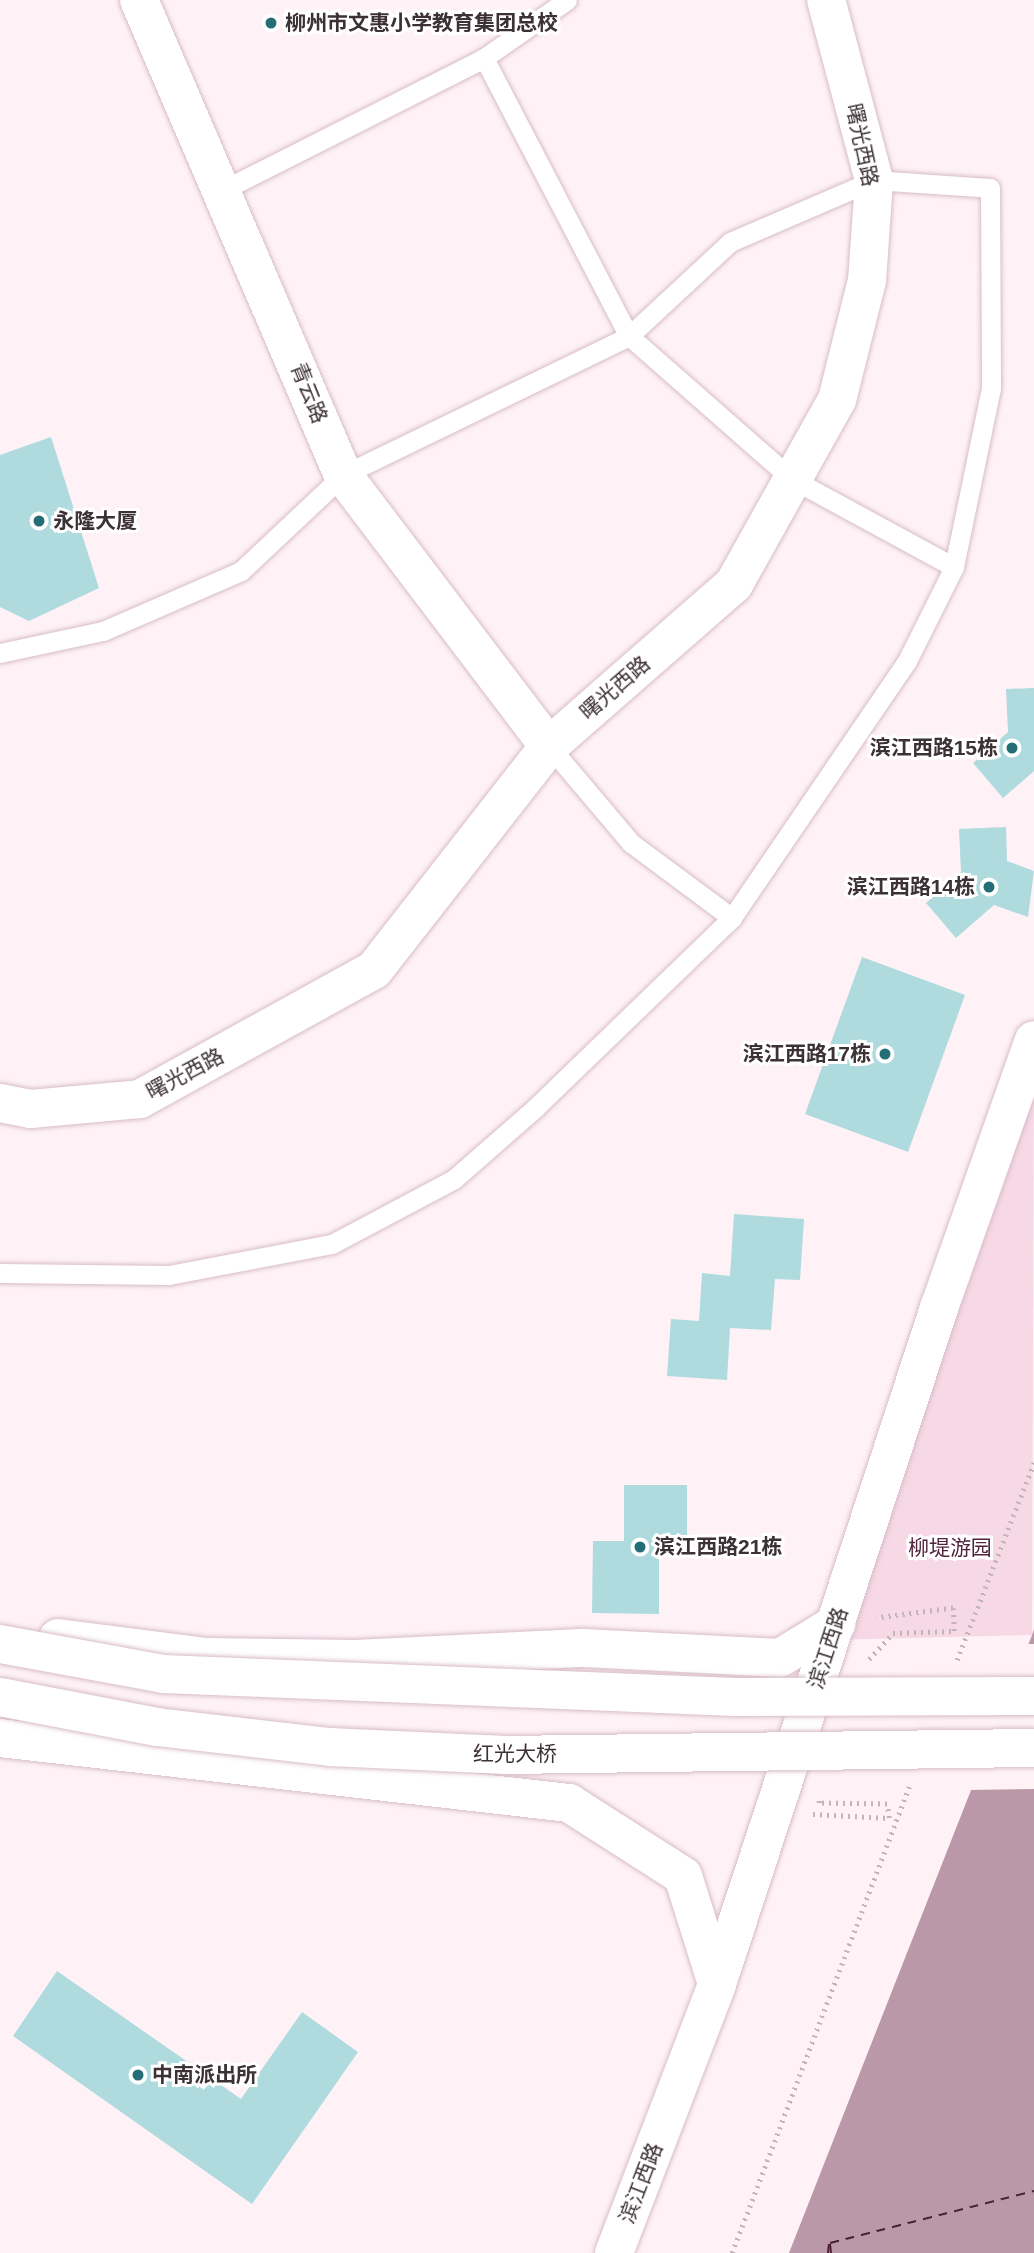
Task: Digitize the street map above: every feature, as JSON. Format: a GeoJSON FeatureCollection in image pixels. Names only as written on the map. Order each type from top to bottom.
{"type":"FeatureCollection","features":[{"type":"Feature","properties":{"kind":"street","name":"青云路"},"geometry":{"type":"LineString","coordinates":[[139,0],[225,189],[343,475],[549,746]]}},
{"type":"Feature","properties":{"kind":"street","name":"曙光西路"},"geometry":{"type":"LineString","coordinates":[[0,1103],[31,1109],[141,1099],[374,970],[549,746],[734,584],[837,400],[867,281],[874,180],[826,0]]}},
{"type":"Feature","properties":{"kind":"street","name":"滨江西路"},"geometry":{"type":"LineString","coordinates":[[614,2253],[717,1984],[1034,1040]]}},
{"type":"Feature","properties":{"kind":"street"},"geometry":{"type":"LineString","coordinates":[[0,1630],[207,1657],[355,1659],[584,1647],[780,1658],[836,1624]]}},
{"type":"Feature","properties":{"kind":"street"},"geometry":{"type":"LineString","coordinates":[[0,1644],[163,1674],[833,1697],[1034,1696]]}},
{"type":"Feature","properties":{"kind":"street","name":"红光大桥"},"geometry":{"type":"LineString","coordinates":[[0,1697],[157,1727],[330,1747],[503,1755],[1034,1748]]}},
{"type":"Feature","properties":{"kind":"street"},"geometry":{"type":"LineString","coordinates":[[0,1738],[569,1803],[683,1876],[717,1984]]}},
{"type":"Feature","properties":{"kind":"lane"},"geometry":{"type":"LineString","coordinates":[[225,189],[484,58],[566,0]]}},
{"type":"Feature","properties":{"kind":"lane"},"geometry":{"type":"LineString","coordinates":[[484,58],[629,336],[792,480],[954,568]]}},
{"type":"Feature","properties":{"kind":"lane"},"geometry":{"type":"LineString","coordinates":[[0,653],[103,631],[241,571],[343,475],[629,336],[730,242],[874,180],[990,188],[991,388],[954,568],[907,661],[732,918],[453,1179],[332,1244],[169,1275],[0,1273]]}},
{"type":"Feature","properties":{"kind":"lane"},"geometry":{"type":"LineString","coordinates":[[549,746],[631,843],[732,918]]}},
{"type":"Feature","properties":{"kind":"path"},"geometry":{"type":"LineString","coordinates":[[953,1670],[1034,1463]]}},
{"type":"Feature","properties":{"kind":"path"},"geometry":{"type":"LineString","coordinates":[[833,1697],[893,1633],[954,1630],[953,1608],[836,1624]]}},
{"type":"Feature","properties":{"kind":"path"},"geometry":{"type":"LineString","coordinates":[[774,1812],[889,1818],[887,1804],[820,1803],[818,1750]]}},
{"type":"Feature","properties":{"kind":"path"},"geometry":{"type":"LineString","coordinates":[[732,2253],[913,1774]]}},
{"type":"Feature","properties":{"kind":"green space","name":"柳堤游园"},"geometry":{"type":"Polygon","coordinates":[[[1034,1040],[1032,1635],[831,1640],[1034,1040]]]}},
{"type":"Feature","properties":{"kind":"shaded area"},"geometry":{"type":"Polygon","coordinates":[[[1034,1629],[1034,2253],[789,2253],[1032,1635],[1034,1629]]]}},
{"type":"Feature","properties":{"kind":"pier"},"geometry":{"type":"Polygon","coordinates":[[[1025,1644],[1034,1644],[1034,1789],[967,1790],[1025,1644]]]}},
{"type":"Feature","properties":{"kind":"building","name":"永隆大厦"},"geometry":{"type":"Polygon","coordinates":[[[51,437],[99,588],[29,621],[0,607],[0,455],[51,437]]]}},
{"type":"Feature","properties":{"kind":"building","name":"滨江西路15栋"},"geometry":{"type":"Polygon","coordinates":[[[1034,688],[1034,771],[1003,798],[973,763],[1008,732],[1006,689],[1034,688]]]}},
{"type":"Feature","properties":{"kind":"building","name":"滨江西路14栋"},"geometry":{"type":"Polygon","coordinates":[[[1006,827],[1007,861],[1034,871],[1028,917],[994,905],[956,938],[926,903],[961,872],[959,829],[1006,827]]]}},
{"type":"Feature","properties":{"kind":"building","name":"滨江西路17栋"},"geometry":{"type":"Polygon","coordinates":[[[862,957],[965,995],[908,1152],[805,1114],[862,957]]]}},
{"type":"Feature","properties":{"kind":"building"},"geometry":{"type":"Polygon","coordinates":[[[734,1214],[804,1219],[800,1280],[775,1279],[771,1330],[730,1328],[727,1380],[667,1376],[671,1319],[699,1321],[702,1273],[730,1276],[734,1214]]]}},
{"type":"Feature","properties":{"kind":"building","name":"滨江西路21栋"},"geometry":{"type":"Polygon","coordinates":[[[624,1485],[687,1485],[687,1553],[659,1554],[659,1614],[592,1613],[593,1541],[624,1541],[624,1485]]]}},
{"type":"Feature","properties":{"kind":"building","name":"中南派出所"},"geometry":{"type":"Polygon","coordinates":[[[57,1971],[241,2099],[302,2012],[358,2052],[252,2204],[13,2036],[57,1971]]]}},
{"type":"Feature","properties":{"kind":"ferry route"},"geometry":{"type":"LineString","coordinates":[[831,2253],[830,2243],[1034,2191]]}},
{"type":"Feature","properties":{"kind":"ferry route"},"geometry":{"type":"LineString","coordinates":[[828,2253],[829,2244]]}},
{"type":"Feature","properties":{"kind":"place","name":"柳州市文惠小学教育集团总校"},"geometry":{"type":"Point","coordinates":[271,23]}},
{"type":"Feature","properties":{"kind":"place","name":"永隆大厦"},"geometry":{"type":"Point","coordinates":[39,521]}},
{"type":"Feature","properties":{"kind":"place","name":"滨江西路15栋"},"geometry":{"type":"Point","coordinates":[1012,748]}},
{"type":"Feature","properties":{"kind":"place","name":"滨江西路14栋"},"geometry":{"type":"Point","coordinates":[989,887]}},
{"type":"Feature","properties":{"kind":"place","name":"滨江西路17栋"},"geometry":{"type":"Point","coordinates":[885,1054]}},
{"type":"Feature","properties":{"kind":"place","name":"滨江西路21栋"},"geometry":{"type":"Point","coordinates":[640,1547]}},
{"type":"Feature","properties":{"kind":"place","name":"中南派出所"},"geometry":{"type":"Point","coordinates":[138,2075]}}]}
